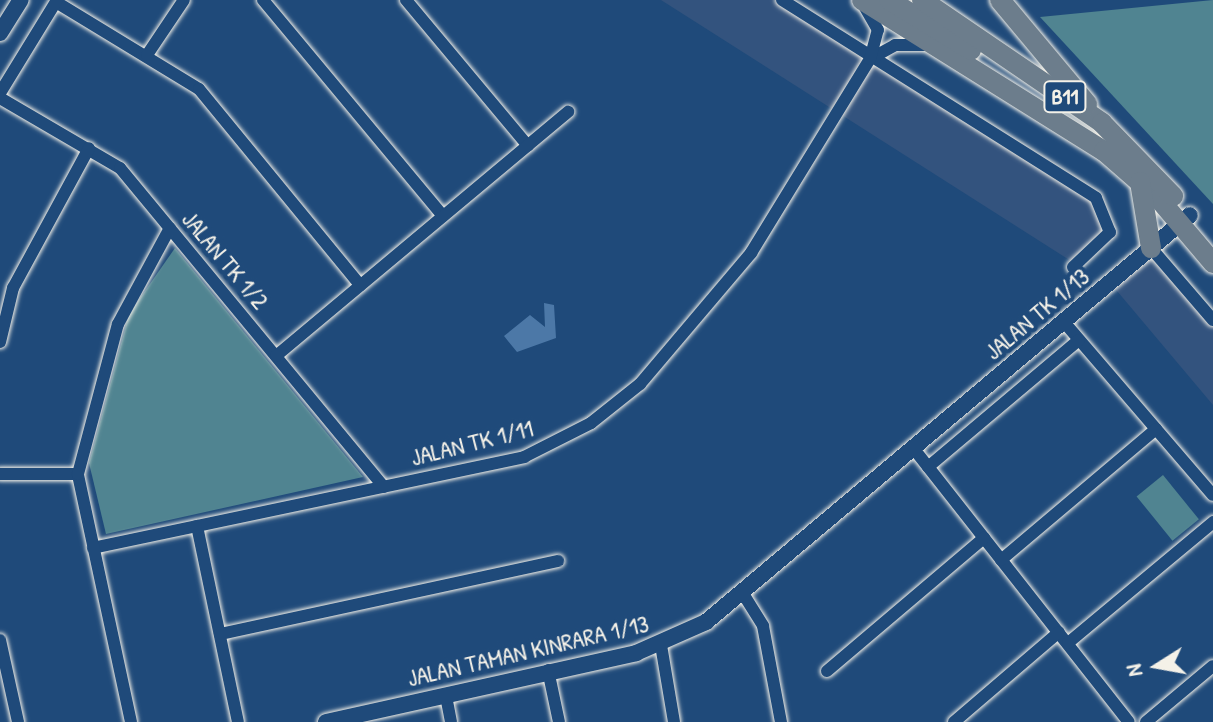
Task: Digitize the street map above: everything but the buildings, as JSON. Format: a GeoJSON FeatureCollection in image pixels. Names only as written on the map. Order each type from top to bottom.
{"type":"FeatureCollection","features":[{"type":"Feature","properties":{"kind":"main road","name":"B11"},"geometry":{"type":"LineString","coordinates":[[861,0],[1104,151],[1213,241]]}},
{"type":"Feature","properties":{"kind":"main road"},"geometry":{"type":"LineString","coordinates":[[889,0],[1031,87],[1104,151]]}},
{"type":"Feature","properties":{"kind":"main road","name":"B11"},"geometry":{"type":"LineString","coordinates":[[922,0],[1102,123],[1185,219],[1213,263]]}},
{"type":"Feature","properties":{"kind":"main road"},"geometry":{"type":"LineString","coordinates":[[1000,0],[1102,123]]}},
{"type":"Feature","properties":{"kind":"main road"},"geometry":{"type":"LineString","coordinates":[[1140,182],[1151,248]]}},
{"type":"Feature","properties":{"kind":"street"},"geometry":{"type":"LineString","coordinates":[[0,33],[21,0]]}},
{"type":"Feature","properties":{"kind":"street"},"geometry":{"type":"LineString","coordinates":[[147,55],[184,0]]}},
{"type":"Feature","properties":{"kind":"street"},"geometry":{"type":"LineString","coordinates":[[263,0],[443,216]]}},
{"type":"Feature","properties":{"kind":"street"},"geometry":{"type":"LineString","coordinates":[[406,0],[528,146]]}},
{"type":"Feature","properties":{"kind":"street"},"geometry":{"type":"LineString","coordinates":[[782,0],[870,59],[1096,198],[1110,232],[1073,267]]}},
{"type":"Feature","properties":{"kind":"street"},"geometry":{"type":"LineString","coordinates":[[861,0],[878,30],[870,59]]}},
{"type":"Feature","properties":{"kind":"street"},"geometry":{"type":"LineString","coordinates":[[0,96],[56,1],[199,89],[360,285]]}},
{"type":"Feature","properties":{"kind":"street"},"geometry":{"type":"LineString","coordinates":[[870,59],[907,42],[938,47]]}},
{"type":"Feature","properties":{"kind":"street","name":"JALAN TK 1/11"},"geometry":{"type":"LineString","coordinates":[[93,548],[524,457],[591,423],[640,384],[723,291],[780,207],[870,59]]}},
{"type":"Feature","properties":{"kind":"street","name":"JALAN TK 1/2"},"geometry":{"type":"LineString","coordinates":[[0,96],[120,168],[384,487]]}},
{"type":"Feature","properties":{"kind":"street"},"geometry":{"type":"LineString","coordinates":[[276,356],[568,112]]}},
{"type":"Feature","properties":{"kind":"street"},"geometry":{"type":"LineString","coordinates":[[0,342],[13,288],[89,148]]}},
{"type":"Feature","properties":{"kind":"street","name":"JALAN TK 1/13"},"geometry":{"type":"LineString","coordinates":[[914,449],[1185,219]]}},
{"type":"Feature","properties":{"kind":"street"},"geometry":{"type":"LineString","coordinates":[[131,722],[78,474],[118,324],[170,228]]}},
{"type":"Feature","properties":{"kind":"street"},"geometry":{"type":"LineString","coordinates":[[1151,248],[1213,320]]}},
{"type":"Feature","properties":{"kind":"street"},"geometry":{"type":"LineString","coordinates":[[1064,322],[1213,495]]}},
{"type":"Feature","properties":{"kind":"street"},"geometry":{"type":"LineString","coordinates":[[928,467],[1079,340]]}},
{"type":"Feature","properties":{"kind":"street"},"geometry":{"type":"LineString","coordinates":[[1001,560],[1156,429]]}},
{"type":"Feature","properties":{"kind":"street"},"geometry":{"type":"LineString","coordinates":[[914,449],[1129,722]]}},
{"type":"Feature","properties":{"kind":"street","name":"JALAN TAMAN KINRARA 1/13"},"geometry":{"type":"LineString","coordinates":[[326,722],[661,645],[742,592],[914,449]]}},
{"type":"Feature","properties":{"kind":"street"},"geometry":{"type":"LineString","coordinates":[[0,474],[78,474]]}},
{"type":"Feature","properties":{"kind":"street"},"geometry":{"type":"LineString","coordinates":[[1068,643],[1213,522]]}},
{"type":"Feature","properties":{"kind":"street"},"geometry":{"type":"LineString","coordinates":[[197,526],[238,722]]}},
{"type":"Feature","properties":{"kind":"street"},"geometry":{"type":"LineString","coordinates":[[827,671],[984,538]]}},
{"type":"Feature","properties":{"kind":"street"},"geometry":{"type":"LineString","coordinates":[[220,634],[558,561]]}},
{"type":"Feature","properties":{"kind":"street"},"geometry":{"type":"LineString","coordinates":[[742,592],[763,626],[781,722]]}},
{"type":"Feature","properties":{"kind":"street"},"geometry":{"type":"LineString","coordinates":[[954,722],[1059,632]]}},
{"type":"Feature","properties":{"kind":"street"},"geometry":{"type":"LineString","coordinates":[[0,640],[18,722]]}},
{"type":"Feature","properties":{"kind":"street"},"geometry":{"type":"LineString","coordinates":[[661,645],[674,722]]}},
{"type":"Feature","properties":{"kind":"street"},"geometry":{"type":"LineString","coordinates":[[1146,722],[1213,666]]}},
{"type":"Feature","properties":{"kind":"street"},"geometry":{"type":"LineString","coordinates":[[548,670],[559,722]]}},
{"type":"Feature","properties":{"kind":"street"},"geometry":{"type":"LineString","coordinates":[[446,696],[451,722]]}},
{"type":"Feature","properties":{"kind":"shaded area"},"geometry":{"type":"Polygon","coordinates":[[[661,0],[774,0],[1093,202],[1105,230],[1071,261],[661,0]]]}},
{"type":"Feature","properties":{"kind":"shaded area"},"geometry":{"type":"Polygon","coordinates":[[[1150,252],[1213,325],[1213,405],[1112,285],[1150,252]]]}},
{"type":"Feature","properties":{"kind":"shaded area"},"geometry":{"type":"Polygon","coordinates":[[[544,303],[554,305],[556,338],[517,352],[504,336],[530,315],[545,327],[544,303]]]}},
{"type":"Feature","properties":{"kind":"green space"},"geometry":{"type":"Polygon","coordinates":[[[1213,0],[1213,204],[1040,17],[1213,0]]]}},
{"type":"Feature","properties":{"kind":"green space"},"geometry":{"type":"Polygon","coordinates":[[[175,248],[363,477],[106,534],[89,463],[129,314],[175,248]]]}},
{"type":"Feature","properties":{"kind":"green space"},"geometry":{"type":"Polygon","coordinates":[[[1163,475],[1199,519],[1172,541],[1137,496],[1163,475]]]}}]}
